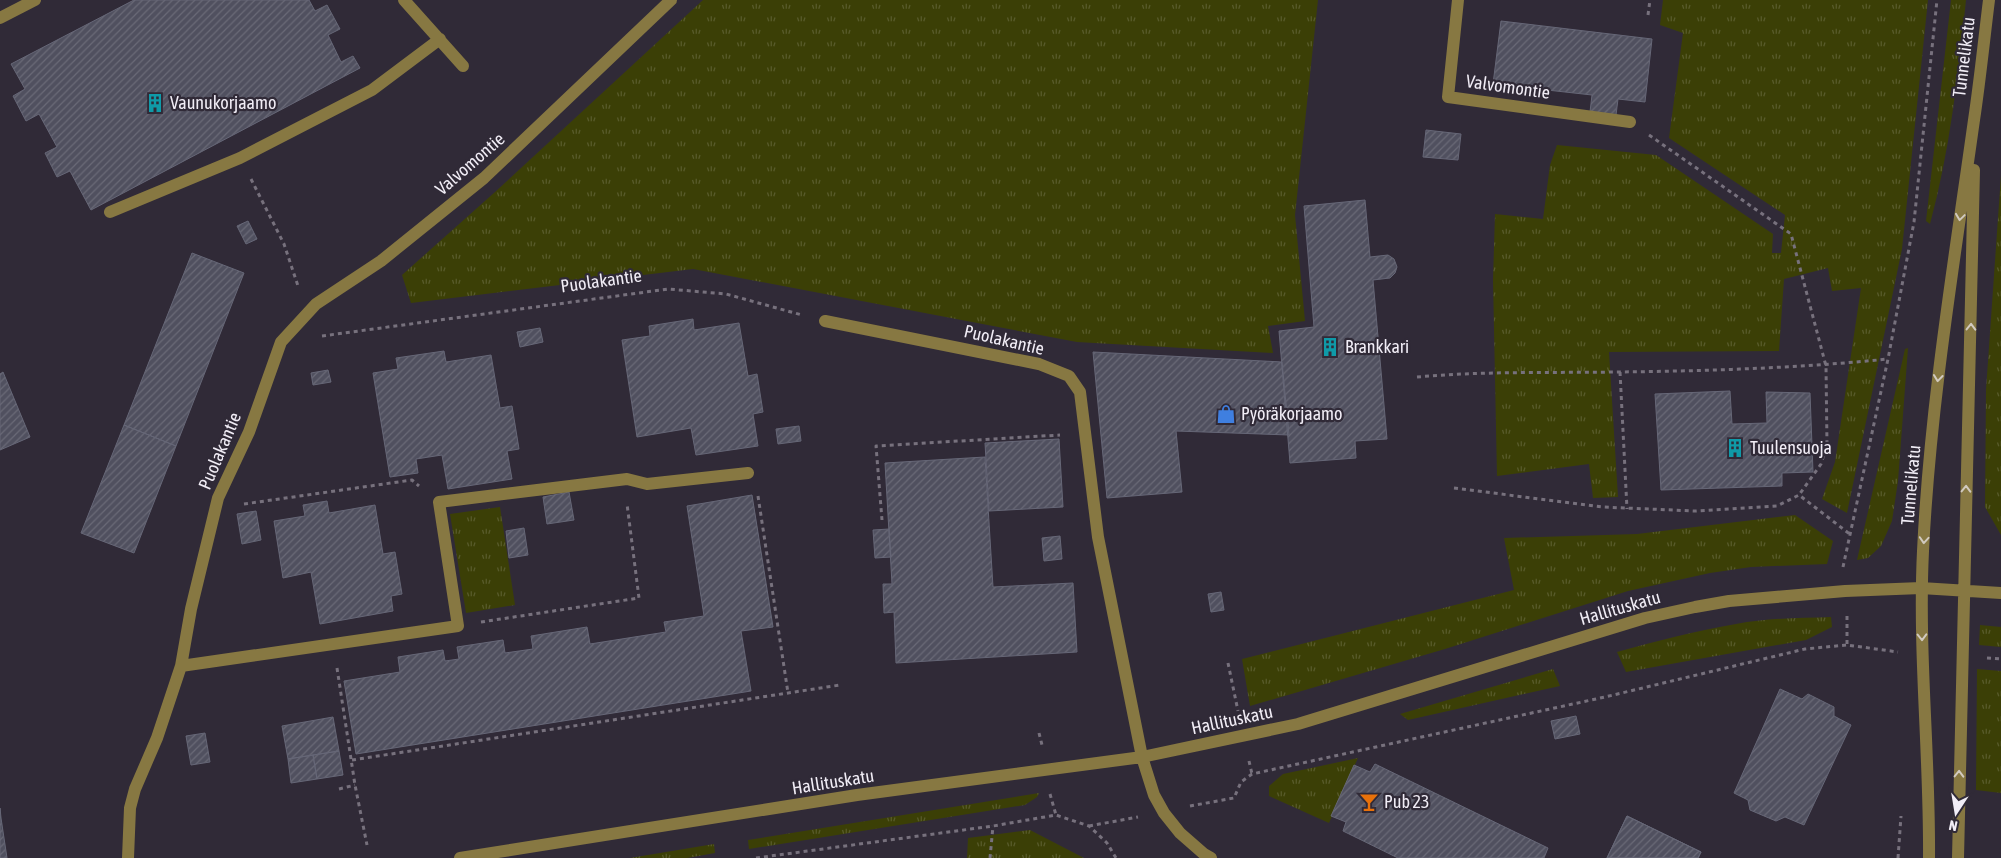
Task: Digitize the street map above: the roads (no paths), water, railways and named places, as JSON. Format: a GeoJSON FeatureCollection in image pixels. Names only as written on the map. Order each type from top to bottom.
{"type":"FeatureCollection","features":[{"type":"Feature","properties":{"kind":"street"},"geometry":{"type":"LineString","coordinates":[[0,18],[35,0]]}},
{"type":"Feature","properties":{"kind":"street"},"geometry":{"type":"LineString","coordinates":[[404,0],[463,66]]}},
{"type":"Feature","properties":{"kind":"street","name":"Valvomontie"},"geometry":{"type":"LineString","coordinates":[[281,342],[316,304],[381,261],[484,178],[671,0]]}},
{"type":"Feature","properties":{"kind":"street","name":"Valvomontie"},"geometry":{"type":"LineString","coordinates":[[1458,0],[1448,96],[1630,122]]}},
{"type":"Feature","properties":{"kind":"street","name":"Tunnelikatu"},"geometry":{"type":"LineString","coordinates":[[1929,858],[1930,809],[1921,588],[1930,453],[1939,368],[1975,117],[1989,0]]}},
{"type":"Feature","properties":{"kind":"street"},"geometry":{"type":"LineString","coordinates":[[110,212],[240,158],[372,90],[440,39]]}},
{"type":"Feature","properties":{"kind":"street","name":"Tunnelikatu"},"geometry":{"type":"LineString","coordinates":[[1958,858],[1975,117]]}},
{"type":"Feature","properties":{"kind":"street","name":"Puolakantie"},"geometry":{"type":"LineString","coordinates":[[824,321],[1039,364],[1069,376],[1080,392],[1098,538],[1142,757],[1154,795],[1164,813],[1180,833],[1211,858]]}},
{"type":"Feature","properties":{"kind":"street","name":"Puolakantie"},"geometry":{"type":"LineString","coordinates":[[128,858],[130,808],[134,789],[157,738],[181,666],[191,609],[218,498],[249,432],[281,342]]}},
{"type":"Feature","properties":{"kind":"street"},"geometry":{"type":"LineString","coordinates":[[181,666],[458,626],[439,502],[628,479],[647,484],[748,474]]}},
{"type":"Feature","properties":{"kind":"street","name":"Hallituskatu"},"geometry":{"type":"LineString","coordinates":[[460,858],[857,795],[1142,757],[1298,724],[1645,618],[1729,600],[1829,592],[1921,588],[2001,593]]}},
{"type":"Feature","properties":{"kind":"place","name":"Vaunukorjaamo"},"geometry":{"type":"Point","coordinates":[155,103]}},
{"type":"Feature","properties":{"kind":"place","name":"Brankkari"},"geometry":{"type":"Point","coordinates":[1330,347]}},
{"type":"Feature","properties":{"kind":"place","name":"Pyöräkorjaamo"},"geometry":{"type":"Point","coordinates":[1226,414]}},
{"type":"Feature","properties":{"kind":"place","name":"Tuulensuoja"},"geometry":{"type":"Point","coordinates":[1735,448]}},
{"type":"Feature","properties":{"kind":"place","name":"Pub 23"},"geometry":{"type":"Point","coordinates":[1369,802]}}]}
